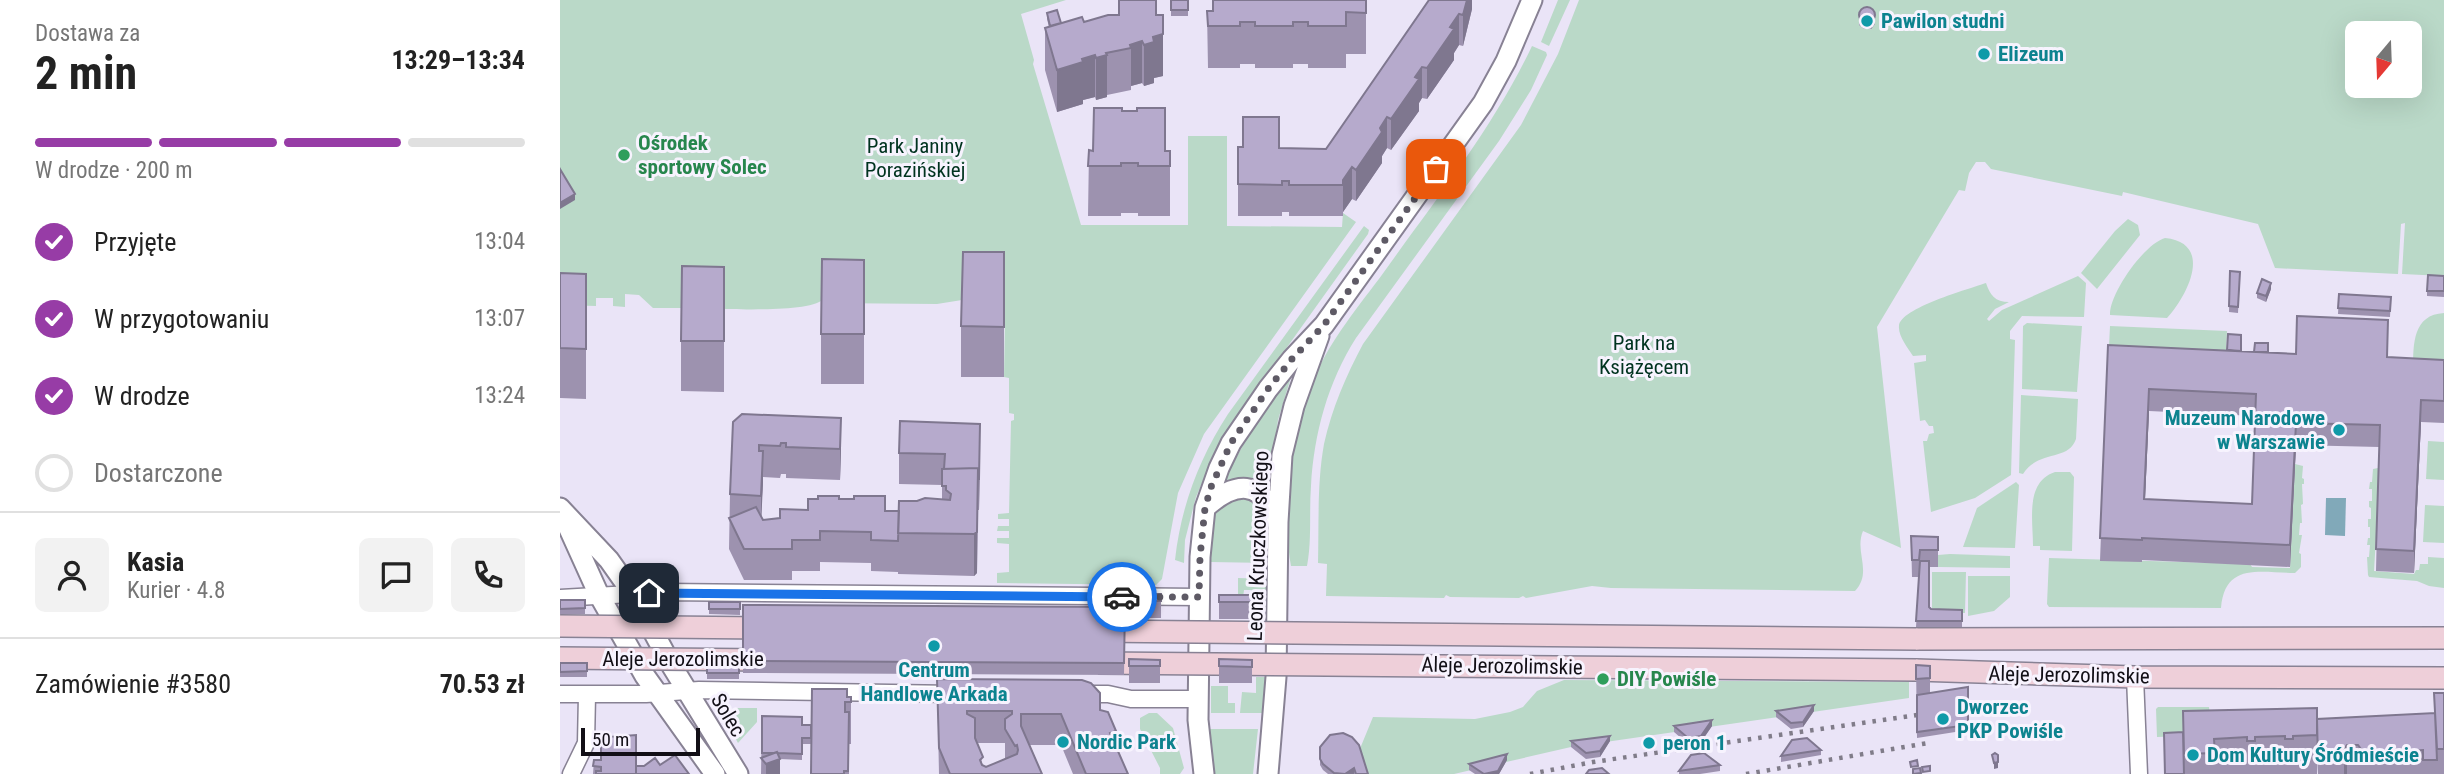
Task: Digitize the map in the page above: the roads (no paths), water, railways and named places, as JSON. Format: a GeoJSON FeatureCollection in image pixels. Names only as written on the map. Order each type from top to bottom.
{"type":"FeatureCollection","features":[{"type":"Feature","properties":{"kind":"main road","name":"Aleje Jerozolimskie"},"geometry":{"type":"LineString","coordinates":[[560,626],[794,628]]}},
{"type":"Feature","properties":{"kind":"main road","name":"Aleje Jerozolimskie"},"geometry":{"type":"LineString","coordinates":[[1078,631],[1916,639],[2444,638]]}},
{"type":"Feature","properties":{"kind":"main road","name":"Aleje Jerozolimskie"},"geometry":{"type":"LineString","coordinates":[[560,658],[791,660]]}},
{"type":"Feature","properties":{"kind":"main road","name":"Aleje Jerozolimskie"},"geometry":{"type":"LineString","coordinates":[[1079,663],[1916,670],[2135,677],[2444,678]]}},
{"type":"Feature","properties":{"kind":"street","name":"Leona Kruczkowskiego"},"geometry":{"type":"LineString","coordinates":[[1204,774],[1199,743],[1199,597],[1205,508],[1211,487],[1231,443],[1276,379],[1324,325],[1483,103],[1512,48],[1532,0]]}},
{"type":"Feature","properties":{"kind":"street","name":"Leona Kruczkowskiego"},"geometry":{"type":"LineString","coordinates":[[1268,774],[1276,677],[1278,522],[1282,455],[1300,385],[1324,325]]}},
{"type":"Feature","properties":{"kind":"street"},"geometry":{"type":"LineString","coordinates":[[1205,508],[1220,494],[1238,488],[1246,489],[1263,496],[1270,503],[1278,522]]}},
{"type":"Feature","properties":{"kind":"street","name":"Solec"},"geometry":{"type":"LineString","coordinates":[[560,509],[609,560],[634,594],[687,691],[738,774]]}},
{"type":"Feature","properties":{"kind":"street","name":"Solec"},"geometry":{"type":"LineString","coordinates":[[560,509],[599,595],[645,676],[715,774]]}},
{"type":"Feature","properties":{"kind":"street"},"geometry":{"type":"LineString","coordinates":[[560,598],[634,594],[1199,597]]}},
{"type":"Feature","properties":{"kind":"street"},"geometry":{"type":"LineString","coordinates":[[2135,677],[2139,774]]}},
{"type":"Feature","properties":{"kind":"street"},"geometry":{"type":"LineString","coordinates":[[560,694],[687,691],[968,694]]}},
{"type":"Feature","properties":{"kind":"street"},"geometry":{"type":"LineString","coordinates":[[1058,694],[1108,694],[1131,699],[1198,699]]}},
{"type":"Feature","properties":{"kind":"street"},"geometry":{"type":"LineString","coordinates":[[571,774],[586,743],[587,695]]}},
{"type":"Feature","properties":{"kind":"water"},"geometry":{"type":"Polygon","coordinates":[[[2326,498],[2346,498],[2345,536],[2325,535],[2326,498]]]}},
{"type":"Feature","properties":{"kind":"railway"},"geometry":{"type":"LineString","coordinates":[[1530,774],[1593,762],[1917,715]]}},
{"type":"Feature","properties":{"kind":"railway"},"geometry":{"type":"LineString","coordinates":[[1746,774],[1928,743]]}},
{"type":"Feature","properties":{"kind":"place","name":"Pawilon studni"},"geometry":{"type":"Point","coordinates":[1867,21]}},
{"type":"Feature","properties":{"kind":"place","name":"Elizeum"},"geometry":{"type":"Point","coordinates":[1984,54]}},
{"type":"Feature","properties":{"kind":"place","name":"Ośrodek sportowy Solec"},"geometry":{"type":"Point","coordinates":[624,155]}},
{"type":"Feature","properties":{"kind":"place","name":"Muzeum Narodowe w Warszawie"},"geometry":{"type":"Point","coordinates":[2339,430]}},
{"type":"Feature","properties":{"kind":"place","name":"Centrum Handlowe Arkada"},"geometry":{"type":"Point","coordinates":[934,646]}},
{"type":"Feature","properties":{"kind":"place","name":"DIY Powiśle"},"geometry":{"type":"Point","coordinates":[1603,679]}},
{"type":"Feature","properties":{"kind":"place","name":"Dworzec PKP Powiśle"},"geometry":{"type":"Point","coordinates":[1943,719]}},
{"type":"Feature","properties":{"kind":"place","name":"Nordic Park"},"geometry":{"type":"Point","coordinates":[1063,742]}},
{"type":"Feature","properties":{"kind":"place","name":"peron 1"},"geometry":{"type":"Point","coordinates":[1649,743]}},
{"type":"Feature","properties":{"kind":"place","name":"Dom Kultury Śródmieście"},"geometry":{"type":"Point","coordinates":[2193,755]}},
{"type":"Feature","properties":{"kind":"park label","name":"Park Janiny Porazińskiej"},"geometry":{"type":"Point","coordinates":[915,158]}},
{"type":"Feature","properties":{"kind":"park label","name":"Park na Książęcem"},"geometry":{"type":"Point","coordinates":[1644,355]}}]}
